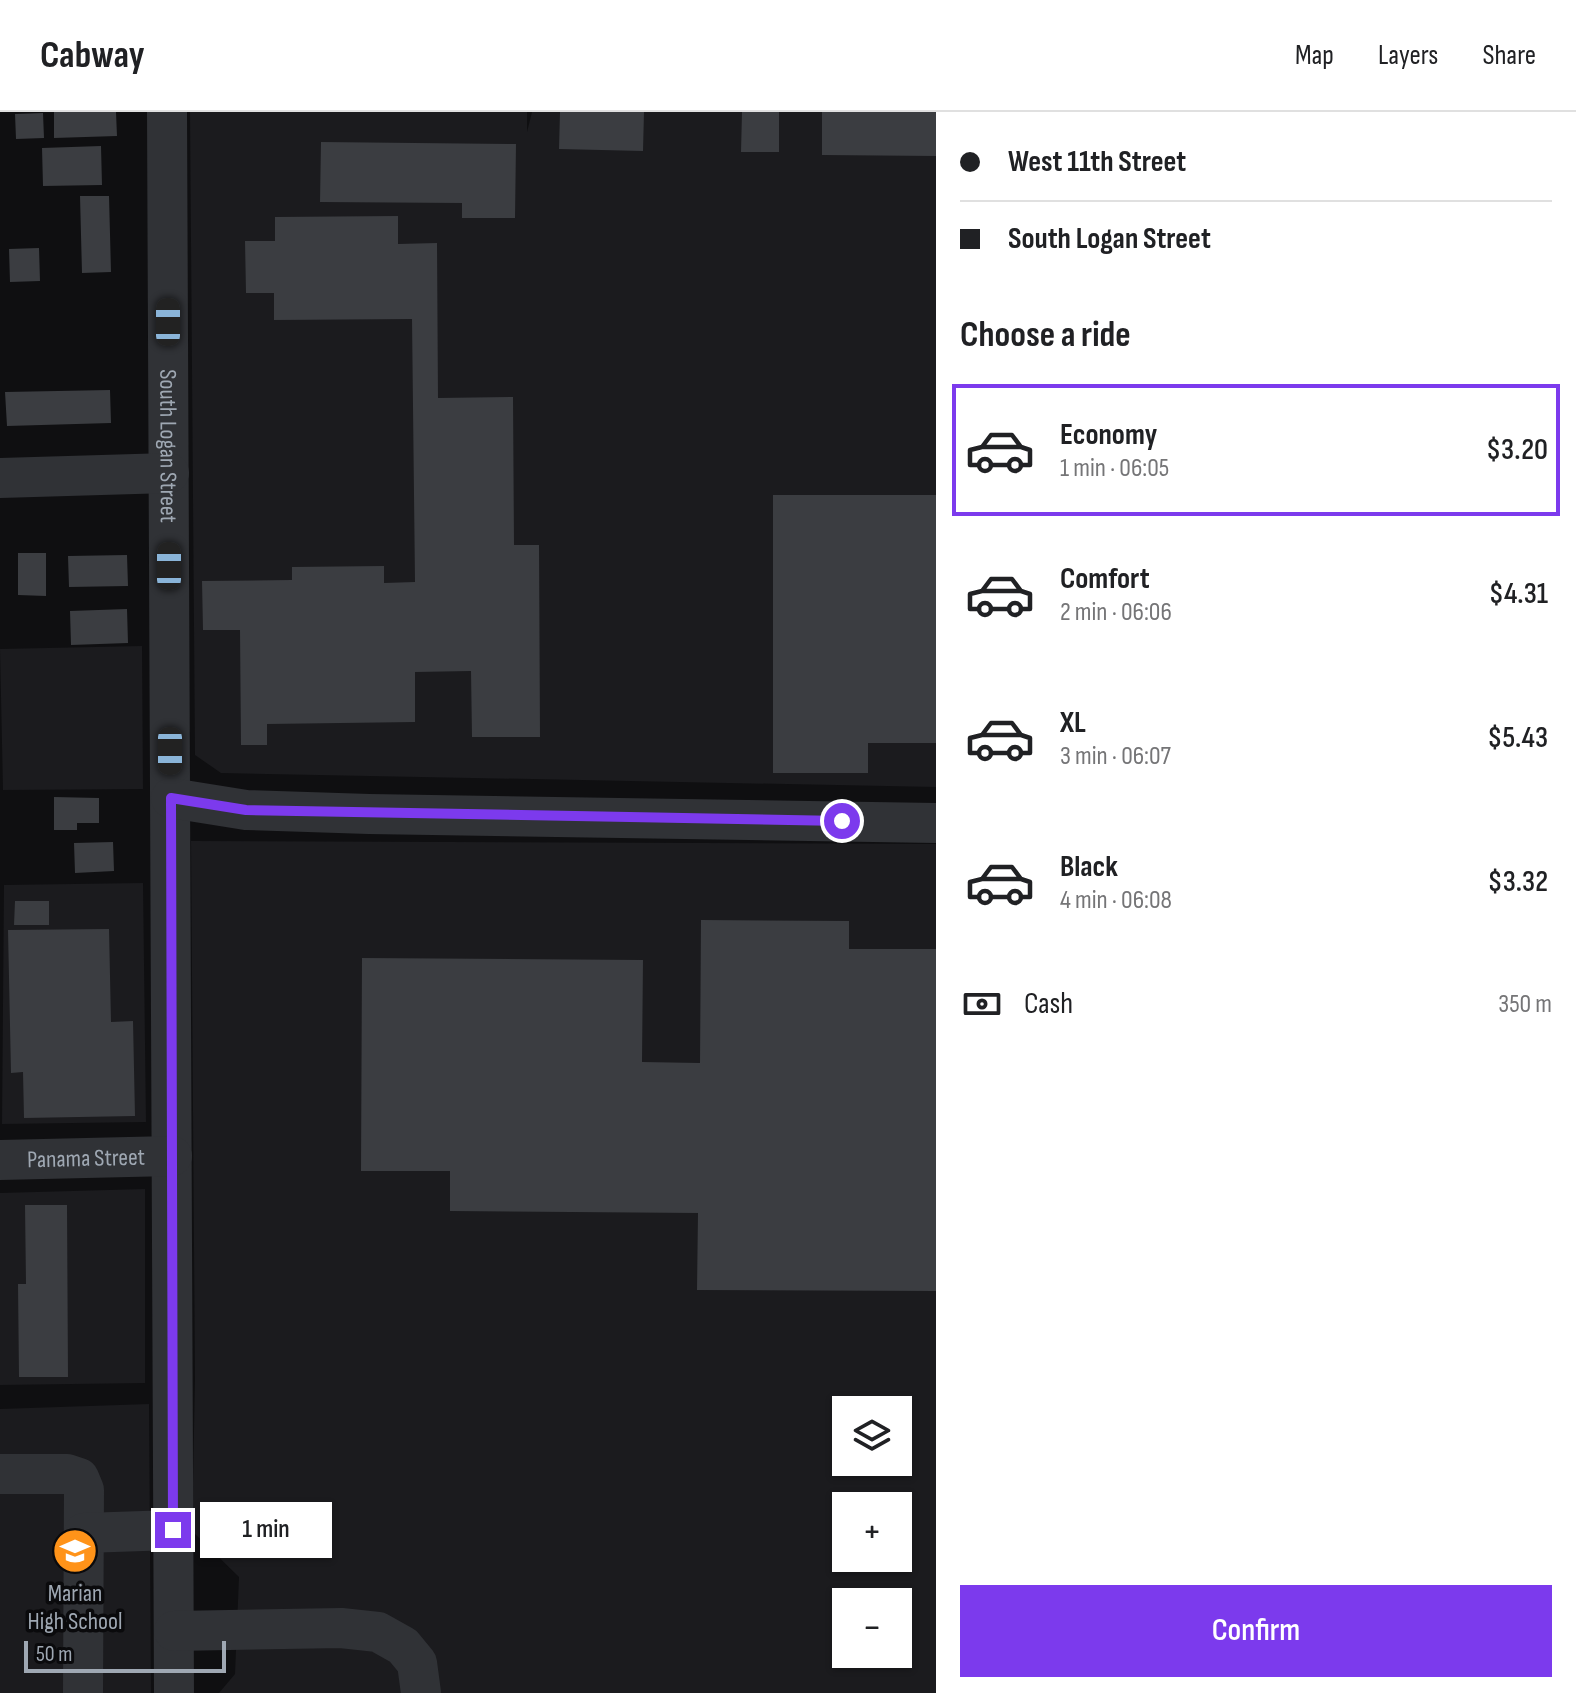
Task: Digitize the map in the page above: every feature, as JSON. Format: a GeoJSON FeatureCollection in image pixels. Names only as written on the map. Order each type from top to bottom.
{"type":"FeatureCollection","features":[{"type":"Feature","properties":{"kind":"street","name":"South Logan Street"},"geometry":{"type":"LineString","coordinates":[[167,112],[174,1693]]}},
{"type":"Feature","properties":{"kind":"street"},"geometry":{"type":"LineString","coordinates":[[0,478],[169,473]]}},
{"type":"Feature","properties":{"kind":"street"},"geometry":{"type":"LineString","coordinates":[[171,798],[246,810],[936,823]]}},
{"type":"Feature","properties":{"kind":"street","name":"Panama Street"},"geometry":{"type":"LineString","coordinates":[[0,1160],[172,1156]]}},
{"type":"Feature","properties":{"kind":"street"},"geometry":{"type":"LineString","coordinates":[[0,1474],[67,1474],[79,1478],[84,1490],[83,1693]]}},
{"type":"Feature","properties":{"kind":"street"},"geometry":{"type":"LineString","coordinates":[[84,1533],[173,1530]]}},
{"type":"Feature","properties":{"kind":"street"},"geometry":{"type":"LineString","coordinates":[[174,1631],[341,1628],[378,1632],[403,1646],[417,1663],[421,1693]]}},
{"type":"Feature","properties":{"kind":"shaded area"},"geometry":{"type":"Polygon","coordinates":[[[190,112],[527,112],[527,132],[532,112],[936,112],[936,787],[221,773],[195,755],[190,112]]]}},
{"type":"Feature","properties":{"kind":"shaded area"},"geometry":{"type":"Polygon","coordinates":[[[142,646],[143,789],[3,790],[0,649],[142,646]]]}},
{"type":"Feature","properties":{"kind":"shaded area"},"geometry":{"type":"Polygon","coordinates":[[[191,841],[936,844],[936,1693],[219,1693],[235,1674],[239,1577],[192,1531],[195,1380],[191,841]]]}},
{"type":"Feature","properties":{"kind":"shaded area"},"geometry":{"type":"Polygon","coordinates":[[[143,883],[146,1122],[2,1124],[4,885],[143,883]]]}},
{"type":"Feature","properties":{"kind":"shaded area"},"geometry":{"type":"Polygon","coordinates":[[[145,1189],[145,1383],[0,1385],[0,1193],[145,1189]]]}},
{"type":"Feature","properties":{"kind":"shaded area","name":"Marian High School"},"geometry":{"type":"Polygon","coordinates":[[[149,1404],[151,1693],[0,1693],[0,1409],[149,1404]]]}},
{"type":"Feature","properties":{"kind":"building"},"geometry":{"type":"Polygon","coordinates":[[[54,112],[116,112],[117,136],[54,138],[54,112]]]}},
{"type":"Feature","properties":{"kind":"building"},"geometry":{"type":"Polygon","coordinates":[[[560,112],[644,112],[643,151],[559,149],[560,112]]]}},
{"type":"Feature","properties":{"kind":"building"},"geometry":{"type":"Polygon","coordinates":[[[742,112],[779,112],[779,152],[741,152],[742,112]]]}},
{"type":"Feature","properties":{"kind":"building"},"geometry":{"type":"Polygon","coordinates":[[[822,112],[936,112],[936,156],[822,155],[822,112]]]}},
{"type":"Feature","properties":{"kind":"building"},"geometry":{"type":"Polygon","coordinates":[[[43,113],[44,138],[16,139],[15,114],[43,113]]]}},
{"type":"Feature","properties":{"kind":"building"},"geometry":{"type":"Polygon","coordinates":[[[321,142],[516,144],[515,218],[462,218],[462,203],[320,202],[321,142]]]}},
{"type":"Feature","properties":{"kind":"building"},"geometry":{"type":"Polygon","coordinates":[[[101,146],[102,185],[43,186],[42,148],[101,146]]]}},
{"type":"Feature","properties":{"kind":"building"},"geometry":{"type":"Polygon","coordinates":[[[80,196],[109,196],[111,272],[82,273],[80,196]]]}},
{"type":"Feature","properties":{"kind":"building"},"geometry":{"type":"Polygon","coordinates":[[[398,216],[398,244],[437,243],[438,398],[513,397],[514,545],[539,545],[540,737],[472,737],[471,671],[415,672],[415,722],[267,724],[267,745],[241,745],[240,630],[203,630],[202,581],[292,580],[292,567],[384,566],[384,583],[415,582],[412,319],[274,320],[274,293],[246,293],[245,241],[275,241],[275,217],[398,216]]]}},
{"type":"Feature","properties":{"kind":"building"},"geometry":{"type":"Polygon","coordinates":[[[39,248],[40,281],[10,282],[9,249],[39,248]]]}},
{"type":"Feature","properties":{"kind":"building"},"geometry":{"type":"Polygon","coordinates":[[[110,390],[111,423],[7,426],[5,392],[110,390]]]}},
{"type":"Feature","properties":{"kind":"building"},"geometry":{"type":"Polygon","coordinates":[[[773,495],[936,495],[936,743],[868,743],[868,773],[773,773],[773,495]]]}},
{"type":"Feature","properties":{"kind":"building"},"geometry":{"type":"Polygon","coordinates":[[[18,553],[46,553],[46,596],[18,595],[18,553]]]}},
{"type":"Feature","properties":{"kind":"building"},"geometry":{"type":"Polygon","coordinates":[[[127,555],[128,586],[69,587],[68,556],[127,555]]]}},
{"type":"Feature","properties":{"kind":"building"},"geometry":{"type":"Polygon","coordinates":[[[127,609],[128,643],[71,645],[70,611],[127,609]]]}},
{"type":"Feature","properties":{"kind":"building"},"geometry":{"type":"Polygon","coordinates":[[[54,797],[99,798],[99,823],[77,823],[77,830],[54,830],[54,797]]]}},
{"type":"Feature","properties":{"kind":"building"},"geometry":{"type":"Polygon","coordinates":[[[113,842],[114,871],[75,873],[74,843],[113,842]]]}},
{"type":"Feature","properties":{"kind":"building"},"geometry":{"type":"Polygon","coordinates":[[[15,901],[49,901],[49,925],[14,925],[15,901]]]}},
{"type":"Feature","properties":{"kind":"building"},"geometry":{"type":"Polygon","coordinates":[[[701,920],[849,921],[849,949],[936,949],[936,1291],[697,1290],[698,1213],[450,1211],[450,1171],[361,1171],[362,958],[643,960],[642,1062],[700,1063],[701,920]]]}},
{"type":"Feature","properties":{"kind":"building"},"geometry":{"type":"Polygon","coordinates":[[[109,929],[111,1022],[133,1021],[135,1116],[24,1118],[23,1072],[11,1073],[8,930],[109,929]]]}},
{"type":"Feature","properties":{"kind":"building"},"geometry":{"type":"Polygon","coordinates":[[[25,1205],[67,1205],[68,1377],[19,1377],[18,1284],[26,1284],[25,1205]]]}},
{"type":"Feature","properties":{"kind":"place","name":"Marian High School"},"geometry":{"type":"Point","coordinates":[75,1551]}},
{"type":"Feature","properties":{"kind":"route"},"geometry":{"type":"LineString","coordinates":[[173,1530],[171,798],[246,810],[842,821]]}}]}
